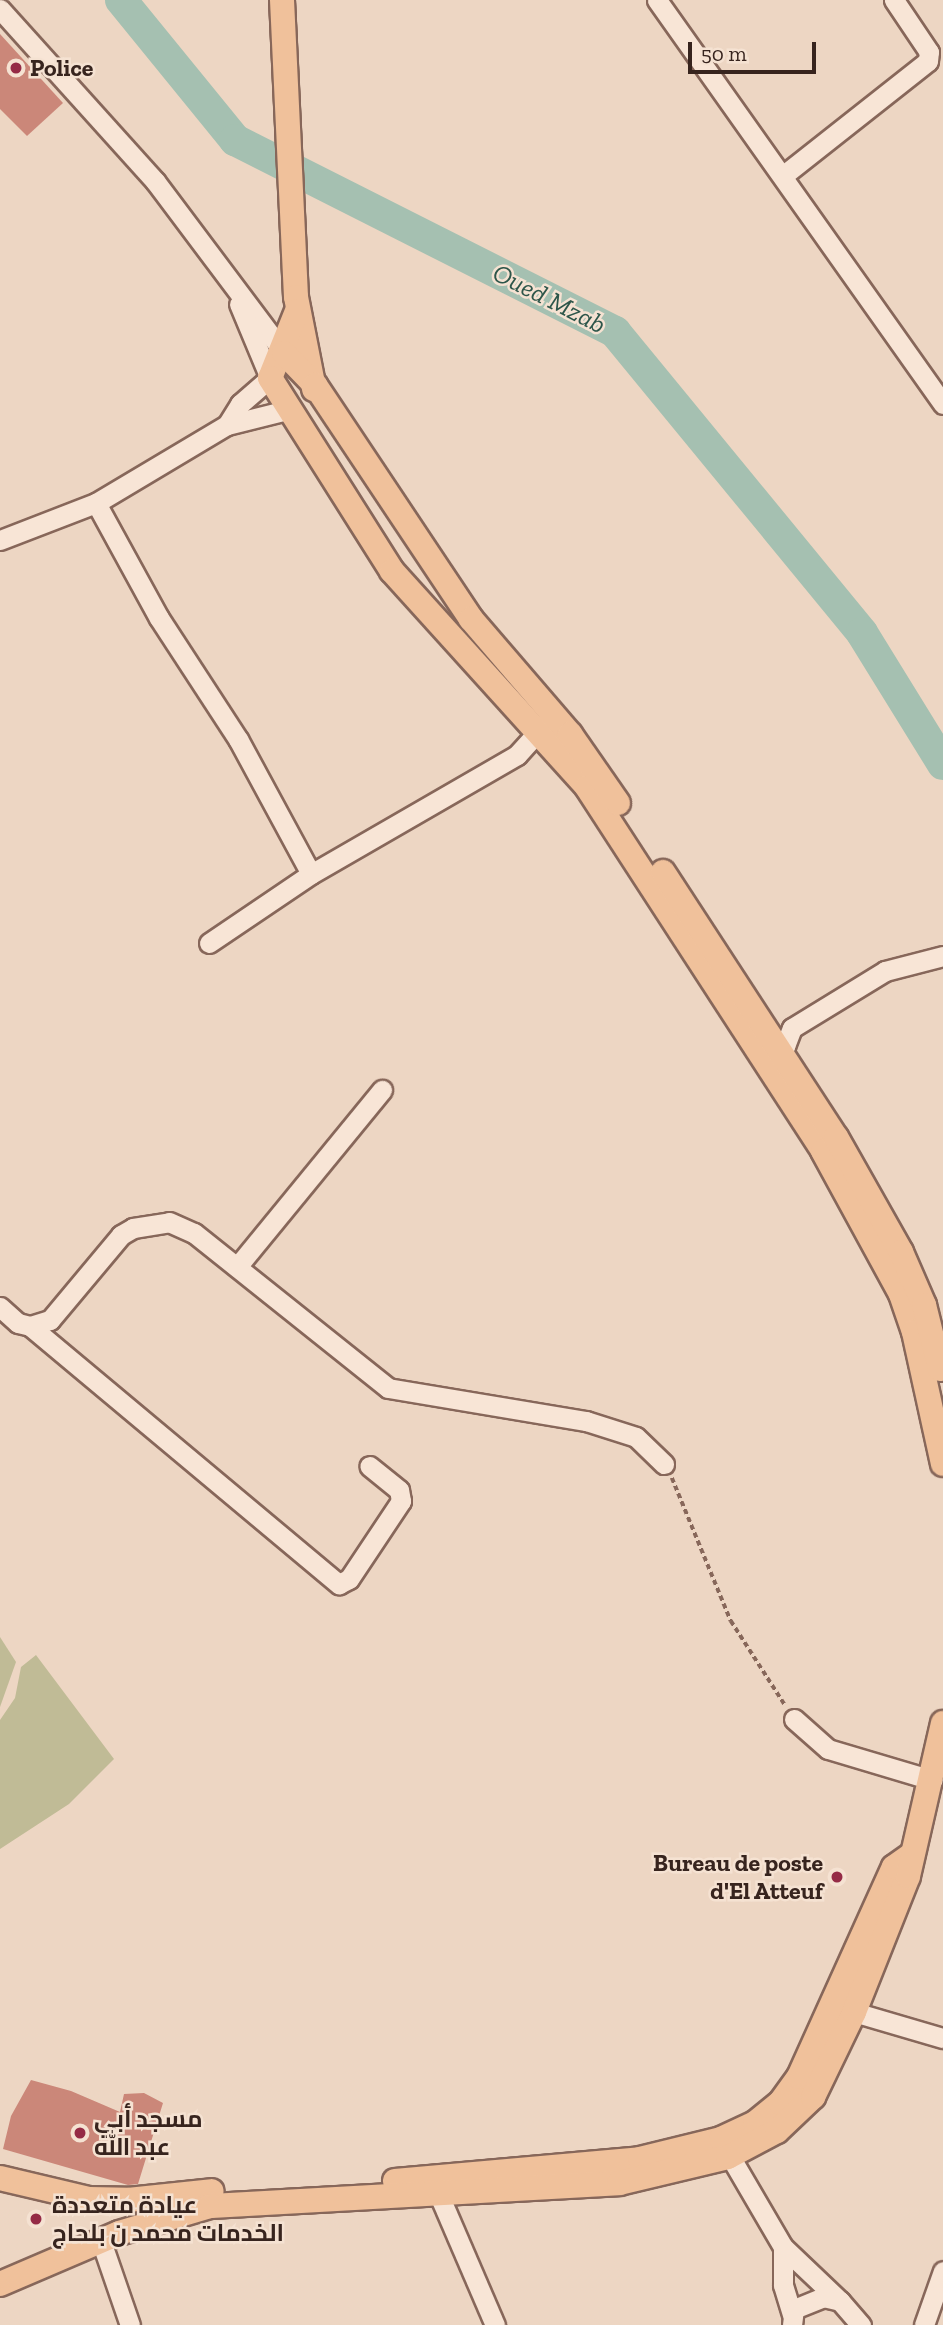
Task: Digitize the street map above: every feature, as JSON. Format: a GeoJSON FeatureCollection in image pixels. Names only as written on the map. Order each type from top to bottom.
{"type":"FeatureCollection","features":[{"type":"Feature","properties":{"kind":"main road"},"geometry":{"type":"LineString","coordinates":[[282,0],[297,304],[314,385],[310,397],[291,409]]}},
{"type":"Feature","properties":{"kind":"main road"},"geometry":{"type":"LineString","coordinates":[[297,304],[284,354],[270,378],[379,554],[599,804],[758,1033]]}},
{"type":"Feature","properties":{"kind":"main road"},"geometry":{"type":"LineString","coordinates":[[284,354],[314,385],[471,619],[552,713],[608,788],[758,1033],[836,1138],[909,1269],[929,1323],[943,1380]]}},
{"type":"Feature","properties":{"kind":"main road"},"geometry":{"type":"LineString","coordinates":[[450,637],[471,619]]}},
{"type":"Feature","properties":{"kind":"main road"},"geometry":{"type":"LineString","coordinates":[[773,1056],[901,1294],[914,1332],[943,1464]]}},
{"type":"Feature","properties":{"kind":"main road"},"geometry":{"type":"LineString","coordinates":[[0,2178],[68,2195],[184,2204],[240,2203],[435,2188],[619,2183],[777,2131],[803,2110],[908,1876],[909,1856],[932,1780],[943,1723]]}},
{"type":"Feature","properties":{"kind":"main road"},"geometry":{"type":"LineString","coordinates":[[110,2200],[110,2237]]}},
{"type":"Feature","properties":{"kind":"main road"},"geometry":{"type":"LineString","coordinates":[[0,2284],[184,2204]]}},
{"type":"Feature","properties":{"kind":"street"},"geometry":{"type":"LineString","coordinates":[[657,0],[785,174],[943,404]]}},
{"type":"Feature","properties":{"kind":"street"},"geometry":{"type":"LineString","coordinates":[[785,174],[928,61],[929,52],[894,0]]}},
{"type":"Feature","properties":{"kind":"street"},"geometry":{"type":"LineString","coordinates":[[0,9],[114,132],[284,354]]}},
{"type":"Feature","properties":{"kind":"street"},"geometry":{"type":"LineString","coordinates":[[227,425],[240,404],[270,378],[232,283]]}},
{"type":"Feature","properties":{"kind":"street"},"geometry":{"type":"LineString","coordinates":[[0,540],[96,503],[227,425],[291,409]]}},
{"type":"Feature","properties":{"kind":"street"},"geometry":{"type":"LineString","coordinates":[[96,503],[159,618],[238,739],[311,873]]}},
{"type":"Feature","properties":{"kind":"street"},"geometry":{"type":"LineString","coordinates":[[209,943],[311,873],[517,755],[539,734],[552,713]]}},
{"type":"Feature","properties":{"kind":"street"},"geometry":{"type":"LineString","coordinates":[[758,1033],[792,1028],[885,971],[943,956]]}},
{"type":"Feature","properties":{"kind":"street"},"geometry":{"type":"LineString","coordinates":[[773,1056],[792,1028]]}},
{"type":"Feature","properties":{"kind":"street"},"geometry":{"type":"LineString","coordinates":[[237,1267],[383,1090]]}},
{"type":"Feature","properties":{"kind":"street"},"geometry":{"type":"LineString","coordinates":[[30,1326],[50,1320],[108,1247],[133,1227],[169,1222],[183,1226],[388,1388],[586,1421],[636,1437],[664,1464]]}},
{"type":"Feature","properties":{"kind":"street"},"geometry":{"type":"LineString","coordinates":[[0,1307],[18,1323],[30,1326],[339,1584],[349,1579],[401,1501],[399,1490],[369,1466]]}},
{"type":"Feature","properties":{"kind":"street"},"geometry":{"type":"LineString","coordinates":[[794,1719],[828,1749],[932,1780]]}},
{"type":"Feature","properties":{"kind":"street"},"geometry":{"type":"LineString","coordinates":[[842,2022],[943,2038]]}},
{"type":"Feature","properties":{"kind":"street"},"geometry":{"type":"LineString","coordinates":[[724,2148],[783,2247],[840,2301],[861,2325]]}},
{"type":"Feature","properties":{"kind":"street"},"geometry":{"type":"LineString","coordinates":[[435,2188],[495,2325]]}},
{"type":"Feature","properties":{"kind":"street"},"geometry":{"type":"LineString","coordinates":[[110,2237],[130,2325]]}},
{"type":"Feature","properties":{"kind":"street"},"geometry":{"type":"LineString","coordinates":[[783,2247],[783,2285],[792,2320]]}},
{"type":"Feature","properties":{"kind":"street"},"geometry":{"type":"LineString","coordinates":[[924,2325],[943,2271]]}},
{"type":"Feature","properties":{"kind":"street"},"geometry":{"type":"LineString","coordinates":[[792,2320],[797,2307],[820,2298],[840,2301]]}},
{"type":"Feature","properties":{"kind":"path"},"geometry":{"type":"LineString","coordinates":[[664,1464],[731,1621],[794,1719]]}},
{"type":"Feature","properties":{"kind":"shaded area"},"geometry":{"type":"Polygon","coordinates":[[[0,1637],[16,1662],[0,1707],[0,1637]]]}},
{"type":"Feature","properties":{"kind":"shaded area"},"geometry":{"type":"Polygon","coordinates":[[[36,1655],[114,1759],[69,1804],[0,1849],[0,1720],[15,1698],[21,1667],[36,1655]]]}},
{"type":"Feature","properties":{"kind":"building","name":"Police"},"geometry":{"type":"Polygon","coordinates":[[[0,34],[63,103],[27,136],[0,109],[0,34]]]}},
{"type":"Feature","properties":{"kind":"building","name":"مسجد أبي عبد الله"},"geometry":{"type":"Polygon","coordinates":[[[31,2080],[71,2091],[120,2112],[124,2094],[144,2093],[163,2103],[138,2184],[128,2185],[3,2149],[11,2116],[31,2080]]]}},
{"type":"Feature","properties":{"kind":"waterway","name":"Oued Mzab"},"geometry":{"type":"LineString","coordinates":[[121,0],[235,140],[615,332],[862,633],[943,764]]}},
{"type":"Feature","properties":{"kind":"place","name":"Police"},"geometry":{"type":"Point","coordinates":[16,68]}},
{"type":"Feature","properties":{"kind":"place","name":"Bureau de poste d'El Atteuf"},"geometry":{"type":"Point","coordinates":[837,1877]}},
{"type":"Feature","properties":{"kind":"place","name":"مسجد أبي عبد الله"},"geometry":{"type":"Point","coordinates":[80,2133]}},
{"type":"Feature","properties":{"kind":"place","name":"عيادة متعددة الخدمات محمد ن بلحاج"},"geometry":{"type":"Point","coordinates":[36,2219]}}]}
